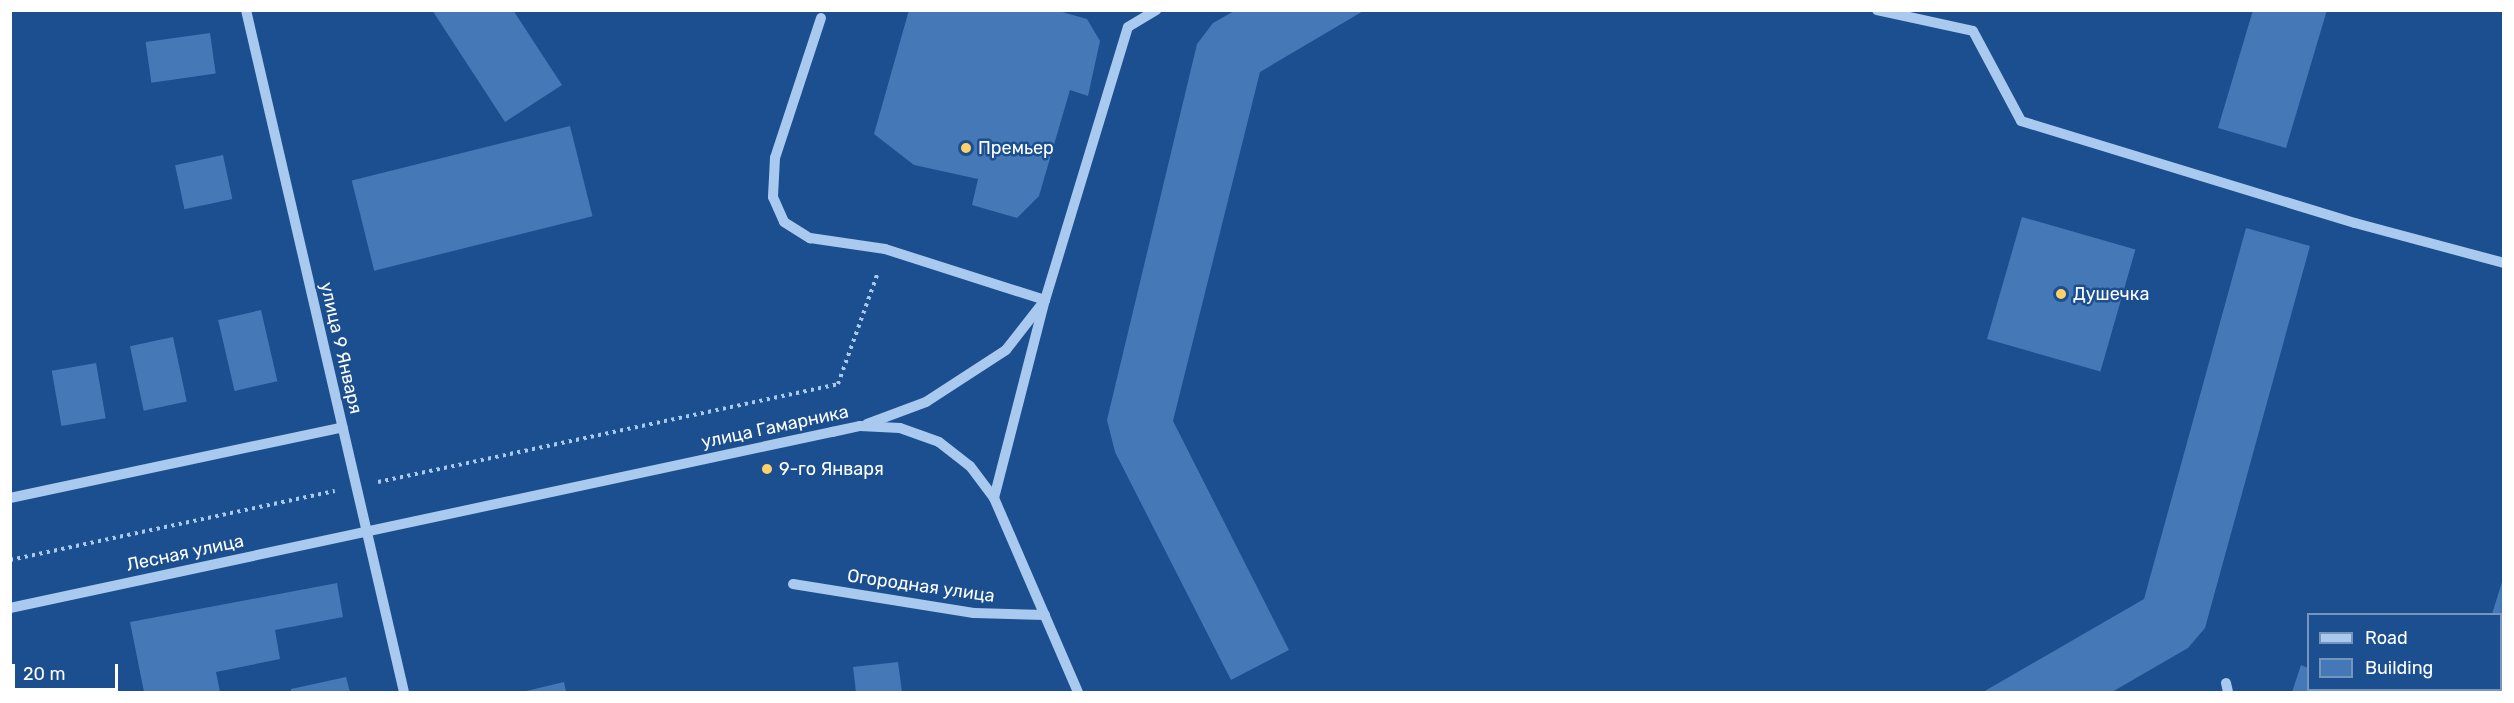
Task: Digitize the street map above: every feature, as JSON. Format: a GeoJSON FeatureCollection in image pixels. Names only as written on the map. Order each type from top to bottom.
{"type":"FeatureCollection","features":[{"type":"Feature","properties":{"kind":"street","name":"улица 9 Января"},"geometry":{"type":"LineString","coordinates":[[246,10],[404,693]]}},
{"type":"Feature","properties":{"kind":"street"},"geometry":{"type":"LineString","coordinates":[[994,498],[1045,300],[1128,27],[1156,10]]}},
{"type":"Feature","properties":{"kind":"street"},"geometry":{"type":"LineString","coordinates":[[1877,10],[1973,31],[2021,121],[2355,223],[2504,263]]}},
{"type":"Feature","properties":{"kind":"street"},"geometry":{"type":"LineString","coordinates":[[821,18],[775,158],[773,197],[784,222],[810,238],[885,249],[1045,300]]}},
{"type":"Feature","properties":{"kind":"street"},"geometry":{"type":"LineString","coordinates":[[860,426],[926,402],[1006,350],[1045,300]]}},
{"type":"Feature","properties":{"kind":"street","name":"улица Гамарника"},"geometry":{"type":"LineString","coordinates":[[367,531],[860,426],[900,428],[939,442],[970,466],[994,498],[1078,693]]}},
{"type":"Feature","properties":{"kind":"street"},"geometry":{"type":"LineString","coordinates":[[10,498],[343,427]]}},
{"type":"Feature","properties":{"kind":"street","name":"Лесная улица"},"geometry":{"type":"LineString","coordinates":[[10,608],[367,531]]}},
{"type":"Feature","properties":{"kind":"street","name":"Огородная улица"},"geometry":{"type":"LineString","coordinates":[[793,584],[974,613],[1045,615]]}},
{"type":"Feature","properties":{"kind":"path"},"geometry":{"type":"LineString","coordinates":[[10,560],[838,384],[885,249]]}},
{"type":"Feature","properties":{"kind":"building"},"geometry":{"type":"Polygon","coordinates":[[[432,10],[513,10],[562,85],[505,122],[432,10]]]}},
{"type":"Feature","properties":{"kind":"building"},"geometry":{"type":"Polygon","coordinates":[[[909,10],[1055,10],[1087,19],[1100,41],[1088,96],[1070,90],[1039,196],[1017,218],[972,205],[978,179],[914,165],[874,134],[909,10]]]}},
{"type":"Feature","properties":{"kind":"building"},"geometry":{"type":"Polygon","coordinates":[[[1236,10],[1365,10],[1260,72],[1173,421],[1289,650],[1231,680],[1115,452],[1107,420],[1197,44],[1213,23],[1236,10]]]}},
{"type":"Feature","properties":{"kind":"building"},"geometry":{"type":"Polygon","coordinates":[[[2253,10],[2327,10],[2286,148],[2218,128],[2253,10]]]}},
{"type":"Feature","properties":{"kind":"building"},"geometry":{"type":"Polygon","coordinates":[[[210,33],[216,74],[151,83],[146,42],[210,33]]]}},
{"type":"Feature","properties":{"kind":"building"},"geometry":{"type":"Polygon","coordinates":[[[570,126],[592,216],[374,271],[352,180],[570,126]]]}},
{"type":"Feature","properties":{"kind":"building"},"geometry":{"type":"Polygon","coordinates":[[[223,155],[232,199],[184,209],[175,165],[223,155]]]}},
{"type":"Feature","properties":{"kind":"building"},"geometry":{"type":"Polygon","coordinates":[[[2022,217],[2135,250],[2100,372],[1987,339],[2022,217]]]}},
{"type":"Feature","properties":{"kind":"building"},"geometry":{"type":"Polygon","coordinates":[[[2246,228],[2310,246],[2205,628],[2188,648],[2112,692],[1983,692],[2144,599],[2246,228]]]}},
{"type":"Feature","properties":{"kind":"building"},"geometry":{"type":"Polygon","coordinates":[[[261,310],[277,381],[235,391],[218,320],[261,310]]]}},
{"type":"Feature","properties":{"kind":"building"},"geometry":{"type":"Polygon","coordinates":[[[173,337],[187,402],[144,411],[130,346],[173,337]]]}},
{"type":"Feature","properties":{"kind":"building"},"geometry":{"type":"Polygon","coordinates":[[[96,363],[106,418],[61,426],[52,371],[96,363]]]}},
{"type":"Feature","properties":{"kind":"building"},"geometry":{"type":"Polygon","coordinates":[[[2503,579],[2504,692],[2469,692],[2502,691],[2502,613],[2492,613],[2503,579]]]}},
{"type":"Feature","properties":{"kind":"building"},"geometry":{"type":"Polygon","coordinates":[[[337,583],[343,617],[275,630],[280,659],[216,672],[220,692],[144,692],[130,622],[337,583]]]}},
{"type":"Feature","properties":{"kind":"building"},"geometry":{"type":"Polygon","coordinates":[[[898,662],[902,692],[856,692],[853,667],[898,662]]]}},
{"type":"Feature","properties":{"kind":"building"},"geometry":{"type":"Polygon","coordinates":[[[2301,665],[2307,668],[2307,691],[2322,691],[2322,692],[2292,692],[2301,665]]]}},
{"type":"Feature","properties":{"kind":"building"},"geometry":{"type":"Polygon","coordinates":[[[346,677],[350,692],[291,692],[291,689],[346,677]]]}},
{"type":"Feature","properties":{"kind":"building"},"geometry":{"type":"Polygon","coordinates":[[[564,682],[566,692],[522,692],[564,682]]]}},
{"type":"Feature","properties":{"kind":"place","name":"Премьер"},"geometry":{"type":"Point","coordinates":[966,148]}},
{"type":"Feature","properties":{"kind":"place","name":"Душечка"},"geometry":{"type":"Point","coordinates":[2061,294]}},
{"type":"Feature","properties":{"kind":"place","name":"9-го Января"},"geometry":{"type":"Point","coordinates":[767,469]}}]}
